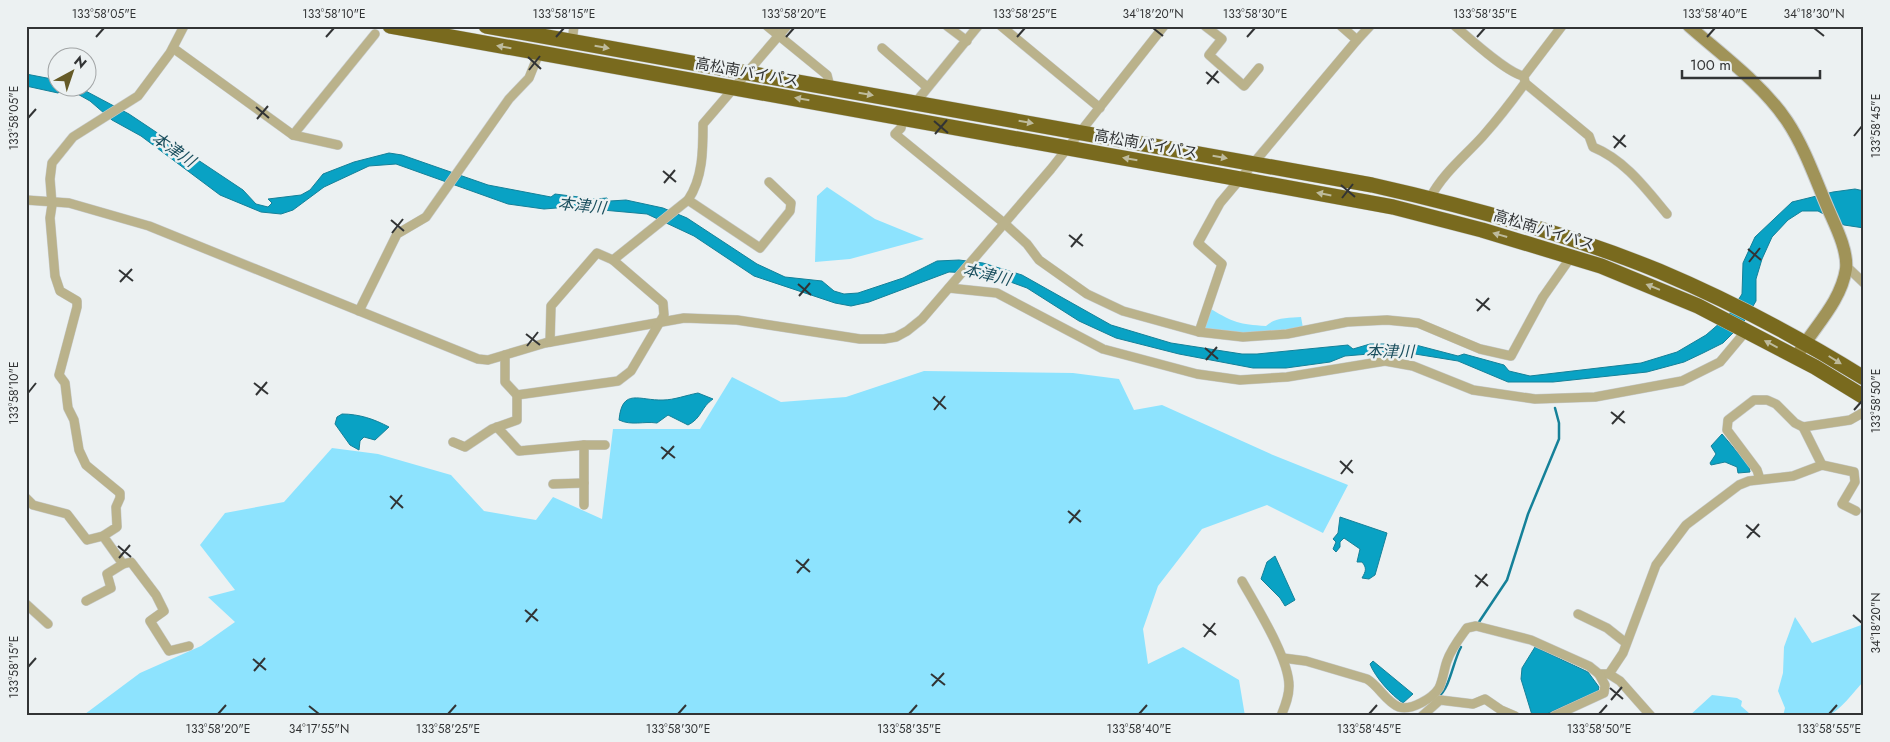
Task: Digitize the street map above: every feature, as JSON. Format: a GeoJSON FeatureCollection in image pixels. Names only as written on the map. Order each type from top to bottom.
{"type":"FeatureCollection","features":[{"type":"Feature","properties":{"kind":"highway","name":"高松南バイパス"},"geometry":{"type":"LineString","coordinates":[[390,26],[904,117],[1393,207],[1482,230],[1601,266],[1698,306],[1796,357],[1864,397]]}},
{"type":"Feature","properties":{"kind":"highway","name":"高松南バイパス"},"geometry":{"type":"LineString","coordinates":[[486,26],[1254,163],[1372,185],[1487,212],[1579,242],[1658,271],[1714,295],[1806,342],[1864,378]]}},
{"type":"Feature","properties":{"kind":"main road"},"geometry":{"type":"LineString","coordinates":[[1689,26],[1749,79],[1787,121],[1802,148],[1838,234],[1846,266],[1842,285],[1833,303],[1796,357]]}},
{"type":"Feature","properties":{"kind":"street"},"geometry":{"type":"LineString","coordinates":[[26,498],[33,505],[67,514],[87,540],[103,536],[117,527],[116,507],[120,493],[86,465],[80,450],[74,420],[68,408],[65,383],[59,375],[77,301],[71,296],[64,295],[57,286],[50,218],[52,162],[68,142],[130,102],[143,90],[173,48],[184,26]]}},
{"type":"Feature","properties":{"kind":"street"},"geometry":{"type":"LineString","coordinates":[[572,42],[574,26]]}},
{"type":"Feature","properties":{"kind":"street"},"geometry":{"type":"LineString","coordinates":[[767,26],[827,75],[830,87]]}},
{"type":"Feature","properties":{"kind":"street"},"geometry":{"type":"LineString","coordinates":[[613,260],[685,202],[695,190],[703,154],[702,124],[787,26]]}},
{"type":"Feature","properties":{"kind":"street"},"geometry":{"type":"LineString","coordinates":[[947,26],[967,41]]}},
{"type":"Feature","properties":{"kind":"street"},"geometry":{"type":"LineString","coordinates":[[916,102],[978,26]]}},
{"type":"Feature","properties":{"kind":"street"},"geometry":{"type":"LineString","coordinates":[[1001,26],[1100,108]]}},
{"type":"Feature","properties":{"kind":"street"},"geometry":{"type":"LineString","coordinates":[[26,200],[52,201],[91,208],[150,226],[478,359],[488,360],[550,342],[660,321],[707,317],[860,339],[884,339],[896,337],[916,324],[950,286],[1100,108],[1164,26]]}},
{"type":"Feature","properties":{"kind":"street"},"geometry":{"type":"LineString","coordinates":[[1205,26],[1222,39],[1209,55],[1244,86],[1259,68]]}},
{"type":"Feature","properties":{"kind":"street"},"geometry":{"type":"LineString","coordinates":[[1341,26],[1357,40]]}},
{"type":"Feature","properties":{"kind":"street"},"geometry":{"type":"LineString","coordinates":[[1199,332],[1222,264],[1198,243],[1220,203],[1370,26]]}},
{"type":"Feature","properties":{"kind":"street"},"geometry":{"type":"LineString","coordinates":[[1456,26],[1524,79],[1589,136],[1593,147],[1602,150],[1641,181],[1667,214]]}},
{"type":"Feature","properties":{"kind":"street"},"geometry":{"type":"LineString","coordinates":[[1430,198],[1437,185],[1483,136],[1562,26]]}},
{"type":"Feature","properties":{"kind":"street"},"geometry":{"type":"LineString","coordinates":[[292,135],[375,34]]}},
{"type":"Feature","properties":{"kind":"street"},"geometry":{"type":"LineString","coordinates":[[173,48],[292,135],[338,144]]}},
{"type":"Feature","properties":{"kind":"street"},"geometry":{"type":"LineString","coordinates":[[882,48],[927,87]]}},
{"type":"Feature","properties":{"kind":"street"},"geometry":{"type":"LineString","coordinates":[[359,311],[397,234],[426,217],[509,99],[529,78],[540,53]]}},
{"type":"Feature","properties":{"kind":"street"},"geometry":{"type":"LineString","coordinates":[[904,117],[901,128],[895,134],[1004,223],[1027,244],[1039,260],[1087,294],[1123,311],[1199,332],[1244,338],[1286,334],[1347,322],[1387,320],[1418,323],[1480,349],[1512,356],[1542,297],[1571,257]]}},
{"type":"Feature","properties":{"kind":"street"},"geometry":{"type":"LineString","coordinates":[[685,202],[760,248],[790,211],[790,203],[769,182]]}},
{"type":"Feature","properties":{"kind":"street"},"geometry":{"type":"LineString","coordinates":[[517,395],[618,381],[631,371],[664,315],[663,303],[613,260],[596,253],[550,306],[550,342]]}},
{"type":"Feature","properties":{"kind":"street"},"geometry":{"type":"LineString","coordinates":[[1846,266],[1864,284]]}},
{"type":"Feature","properties":{"kind":"street"},"geometry":{"type":"LineString","coordinates":[[950,286],[997,293],[1103,350],[1197,374],[1240,380],[1288,377],[1385,361],[1413,366],[1473,390],[1535,400],[1596,397],[1682,381],[1720,362],[1746,331]]}},
{"type":"Feature","properties":{"kind":"street"},"geometry":{"type":"LineString","coordinates":[[453,442],[465,447],[497,427],[517,420],[517,395],[505,382],[505,355]]}},
{"type":"Feature","properties":{"kind":"street"},"geometry":{"type":"LineString","coordinates":[[1760,479],[1757,470],[1727,430],[1728,420],[1754,400],[1767,400],[1776,404],[1795,423],[1803,427],[1850,420],[1864,412]]}},
{"type":"Feature","properties":{"kind":"street"},"geometry":{"type":"LineString","coordinates":[[497,427],[519,451],[584,445],[606,445]]}},
{"type":"Feature","properties":{"kind":"street"},"geometry":{"type":"LineString","coordinates":[[1803,427],[1822,465]]}},
{"type":"Feature","properties":{"kind":"street"},"geometry":{"type":"LineString","coordinates":[[584,445],[584,505]]}},
{"type":"Feature","properties":{"kind":"street"},"geometry":{"type":"LineString","coordinates":[[1609,674],[1623,653],[1656,565],[1681,531],[1739,485],[1760,479],[1793,476],[1822,465],[1854,472],[1855,482],[1842,504],[1856,511]]}},
{"type":"Feature","properties":{"kind":"street"},"geometry":{"type":"LineString","coordinates":[[553,484],[584,483]]}},
{"type":"Feature","properties":{"kind":"street"},"geometry":{"type":"LineString","coordinates":[[103,536],[123,564]]}},
{"type":"Feature","properties":{"kind":"street"},"geometry":{"type":"LineString","coordinates":[[86,601],[111,588],[107,574],[123,564],[131,562],[156,595],[164,612],[150,621],[169,651],[189,646]]}},
{"type":"Feature","properties":{"kind":"street"},"geometry":{"type":"LineString","coordinates":[[1242,581],[1282,658],[1289,684],[1288,699],[1281,716]]}},
{"type":"Feature","properties":{"kind":"street"},"geometry":{"type":"LineString","coordinates":[[26,604],[48,624]]}},
{"type":"Feature","properties":{"kind":"street"},"geometry":{"type":"LineString","coordinates":[[1578,614],[1607,628],[1626,643]]}},
{"type":"Feature","properties":{"kind":"street"},"geometry":{"type":"LineString","coordinates":[[1282,658],[1306,661],[1367,679],[1401,708],[1412,707],[1439,688],[1447,659],[1454,645],[1467,628],[1476,626],[1531,640],[1589,666],[1599,674],[1605,685],[1604,693],[1554,716]]}},
{"type":"Feature","properties":{"kind":"street"},"geometry":{"type":"LineString","coordinates":[[1599,674],[1609,674],[1620,681],[1651,716]]}},
{"type":"Feature","properties":{"kind":"street"},"geometry":{"type":"LineString","coordinates":[[1422,716],[1440,700],[1472,704],[1485,699],[1501,710],[1515,716]]}},
{"type":"Feature","properties":{"kind":"shaded area"},"geometry":{"type":"Polygon","coordinates":[[[827,187],[875,219],[924,239],[850,259],[815,262],[817,196],[827,187]]]}},
{"type":"Feature","properties":{"kind":"shaded area"},"geometry":{"type":"Polygon","coordinates":[[[1211,309],[1237,322],[1266,326],[1278,319],[1301,317],[1303,328],[1256,335],[1202,330],[1211,309]]]}},
{"type":"Feature","properties":{"kind":"shaded area"},"geometry":{"type":"Polygon","coordinates":[[[924,371],[1073,373],[1119,379],[1134,410],[1162,405],[1273,455],[1348,485],[1323,533],[1267,505],[1202,529],[1158,586],[1143,629],[1148,664],[1183,647],[1239,680],[1245,716],[85,714],[140,673],[201,646],[235,622],[208,597],[235,590],[200,545],[225,513],[284,502],[332,448],[378,454],[451,475],[484,511],[536,520],[553,497],[602,519],[613,429],[700,429],[732,377],[781,402],[846,397],[924,371]]]}},
{"type":"Feature","properties":{"kind":"shaded area"},"geometry":{"type":"Polygon","coordinates":[[[1795,617],[1812,643],[1864,624],[1864,681],[1836,711],[1826,716],[1783,716],[1785,708],[1778,691],[1783,673],[1784,647],[1795,617]]]}},
{"type":"Feature","properties":{"kind":"shaded area"},"geometry":{"type":"Polygon","coordinates":[[[1712,695],[1737,698],[1742,701],[1741,706],[1750,714],[1689,716],[1712,695]]]}},
{"type":"Feature","properties":{"kind":"water"},"geometry":{"type":"Polygon","coordinates":[[[26,74],[48,78],[48,91],[26,86],[26,74]]]}},
{"type":"Feature","properties":{"kind":"water","name":"本津川"},"geometry":{"type":"Polygon","coordinates":[[[85,98],[98,98],[129,114],[243,190],[256,204],[268,207],[272,203],[268,199],[301,195],[310,190],[323,174],[354,162],[389,153],[402,155],[488,185],[551,197],[555,194],[595,199],[607,198],[610,201],[626,200],[663,208],[687,218],[757,264],[785,277],[822,281],[834,291],[844,294],[858,293],[903,278],[937,261],[959,260],[983,263],[1022,275],[1111,325],[1171,343],[1242,354],[1348,345],[1353,349],[1370,344],[1412,344],[1458,356],[1464,354],[1504,365],[1509,371],[1530,376],[1641,363],[1677,352],[1706,335],[1728,316],[1742,294],[1743,263],[1755,237],[1792,202],[1833,192],[1855,189],[1864,191],[1864,228],[1844,225],[1818,211],[1802,211],[1788,220],[1772,237],[1762,259],[1756,279],[1756,301],[1743,323],[1723,343],[1684,362],[1647,372],[1553,382],[1508,382],[1458,361],[1415,354],[1405,356],[1381,353],[1345,356],[1330,362],[1286,368],[1253,368],[1179,354],[1116,338],[1079,321],[1027,288],[1005,280],[973,273],[949,272],[869,302],[851,306],[835,303],[754,276],[694,236],[647,214],[569,207],[544,209],[508,204],[396,164],[369,166],[324,187],[293,210],[281,214],[261,212],[220,195],[141,136],[112,120],[85,98]]]}},
{"type":"Feature","properties":{"kind":"water"},"geometry":{"type":"Polygon","coordinates":[[[698,393],[713,399],[696,419],[688,425],[668,415],[657,423],[628,423],[619,420],[624,403],[628,399],[667,400],[698,393]]]}},
{"type":"Feature","properties":{"kind":"water"},"geometry":{"type":"Polygon","coordinates":[[[342,414],[366,417],[389,427],[375,440],[364,437],[360,441],[359,450],[350,445],[335,424],[337,417],[342,414]]]}},
{"type":"Feature","properties":{"kind":"water"},"geometry":{"type":"Polygon","coordinates":[[[1722,434],[1749,466],[1750,472],[1738,473],[1737,467],[1725,462],[1711,465],[1710,463],[1716,454],[1711,446],[1722,434]]]}},
{"type":"Feature","properties":{"kind":"water"},"geometry":{"type":"Polygon","coordinates":[[[1340,517],[1387,533],[1375,575],[1369,579],[1362,578],[1365,568],[1362,562],[1357,562],[1360,549],[1344,538],[1336,552],[1333,549],[1336,542],[1333,539],[1338,533],[1340,517]]]}},
{"type":"Feature","properties":{"kind":"water"},"geometry":{"type":"Polygon","coordinates":[[[1275,556],[1295,600],[1285,606],[1280,598],[1261,579],[1267,562],[1275,556]]]}},
{"type":"Feature","properties":{"kind":"water"},"geometry":{"type":"Polygon","coordinates":[[[1535,647],[1588,672],[1599,687],[1598,691],[1542,716],[1532,715],[1521,679],[1522,668],[1535,647]]]}},
{"type":"Feature","properties":{"kind":"water"},"geometry":{"type":"Polygon","coordinates":[[[1373,661],[1413,694],[1403,703],[1398,700],[1376,674],[1370,664],[1373,661]]]}},
{"type":"Feature","properties":{"kind":"waterway"},"geometry":{"type":"LineString","coordinates":[[1479,622],[1507,580],[1528,514],[1559,439],[1559,423],[1555,408]]}},
{"type":"Feature","properties":{"kind":"waterway"},"geometry":{"type":"LineString","coordinates":[[1438,697],[1446,688],[1461,647]]}}]}
